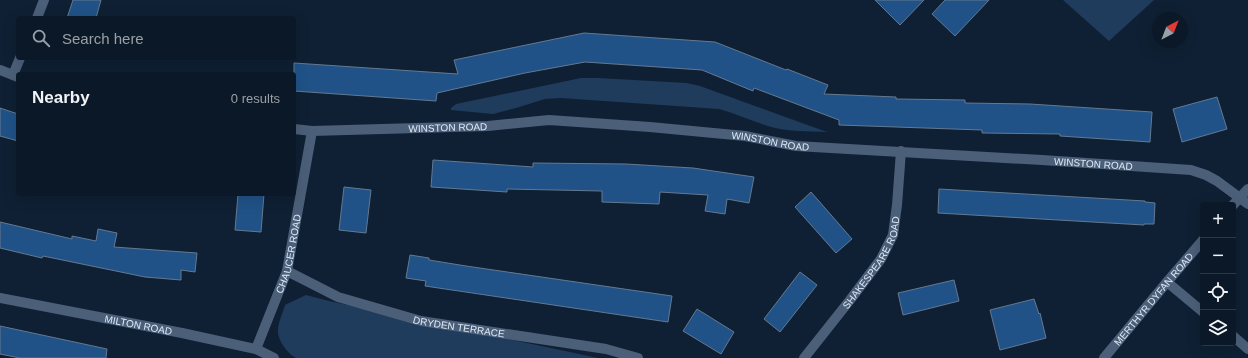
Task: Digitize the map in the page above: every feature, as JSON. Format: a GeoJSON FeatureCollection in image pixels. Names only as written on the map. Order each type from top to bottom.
{"type":"FeatureCollection","features":[{"type":"Feature","properties":{"kind":"street"},"geometry":{"type":"LineString","coordinates":[[38,16],[44,0]]}},
{"type":"Feature","properties":{"kind":"street"},"geometry":{"type":"LineString","coordinates":[[17,72],[20,60]]}},
{"type":"Feature","properties":{"kind":"street"},"geometry":{"type":"LineString","coordinates":[[0,70],[16,76]]}},
{"type":"Feature","properties":{"kind":"street","name":"WINSTON ROAD"},"geometry":{"type":"LineString","coordinates":[[296,129],[312,131],[488,126],[549,120],[650,127],[745,136],[796,146],[1191,170],[1218,181],[1236,202],[1248,204]]}},
{"type":"Feature","properties":{"kind":"street","name":"CHAUCER ROAD"},"geometry":{"type":"LineString","coordinates":[[256,349],[287,271],[312,131]]}},
{"type":"Feature","properties":{"kind":"street","name":"SHAKESPEARE ROAD"},"geometry":{"type":"LineString","coordinates":[[804,358],[881,258],[893,235],[901,152]]}},
{"type":"Feature","properties":{"kind":"street"},"geometry":{"type":"LineString","coordinates":[[1236,202],[1248,188]]}},
{"type":"Feature","properties":{"kind":"street","name":"MERTHYR DYFAN ROAD"},"geometry":{"type":"LineString","coordinates":[[1104,358],[1200,244]]}},
{"type":"Feature","properties":{"kind":"street","name":"DRYDEN TERRACE"},"geometry":{"type":"LineString","coordinates":[[287,271],[338,297],[421,321],[606,349],[638,358]]}},
{"type":"Feature","properties":{"kind":"street"},"geometry":{"type":"LineString","coordinates":[[1167,282],[1201,310]]}},
{"type":"Feature","properties":{"kind":"street","name":"MILTON ROAD"},"geometry":{"type":"LineString","coordinates":[[0,298],[182,333],[256,349],[274,358]]}},
{"type":"Feature","properties":{"kind":"street"},"geometry":{"type":"LineString","coordinates":[[1236,339],[1248,349]]}},
{"type":"Feature","properties":{"kind":"shaded area"},"geometry":{"type":"Polygon","coordinates":[[[1063,0],[1154,0],[1109,41],[1063,0]]]}},
{"type":"Feature","properties":{"kind":"shaded area"},"geometry":{"type":"Polygon","coordinates":[[[581,78],[687,83],[700,86],[827,132],[778,129],[719,109],[561,98],[545,99],[493,114],[451,110],[451,108],[456,104],[581,78]]]}},
{"type":"Feature","properties":{"kind":"shaded area"},"geometry":{"type":"Polygon","coordinates":[[[306,295],[598,358],[296,358],[281,342],[278,334],[278,327],[285,305],[306,295]]]}},
{"type":"Feature","properties":{"kind":"building"},"geometry":{"type":"Polygon","coordinates":[[[73,0],[101,0],[97,16],[68,16],[73,0]]]}},
{"type":"Feature","properties":{"kind":"building"},"geometry":{"type":"Polygon","coordinates":[[[875,0],[924,0],[900,25],[875,0]]]}},
{"type":"Feature","properties":{"kind":"building"},"geometry":{"type":"Polygon","coordinates":[[[945,0],[989,0],[955,36],[932,14],[945,0]]]}},
{"type":"Feature","properties":{"kind":"building"},"geometry":{"type":"Polygon","coordinates":[[[584,33],[715,42],[828,85],[824,94],[896,97],[896,99],[965,100],[965,103],[1030,104],[1152,112],[1150,142],[1060,136],[1060,134],[982,133],[982,130],[839,125],[839,120],[754,88],[753,91],[702,70],[585,62],[525,73],[437,93],[436,101],[296,91],[296,72],[294,72],[294,63],[458,74],[454,60],[584,33]]]}},
{"type":"Feature","properties":{"kind":"building"},"geometry":{"type":"Polygon","coordinates":[[[1217,97],[1227,129],[1182,142],[1173,109],[1217,97]]]}},
{"type":"Feature","properties":{"kind":"building"},"geometry":{"type":"Polygon","coordinates":[[[0,108],[16,113],[16,140],[0,136],[0,108]]]}},
{"type":"Feature","properties":{"kind":"building"},"geometry":{"type":"Polygon","coordinates":[[[433,160],[533,167],[533,163],[626,164],[693,168],[754,177],[749,203],[727,199],[725,214],[705,211],[708,195],[660,192],[659,204],[602,202],[602,191],[507,189],[507,192],[431,187],[433,160]]]}},
{"type":"Feature","properties":{"kind":"building"},"geometry":{"type":"Polygon","coordinates":[[[344,187],[371,190],[366,233],[339,230],[344,187]]]}},
{"type":"Feature","properties":{"kind":"building"},"geometry":{"type":"Polygon","coordinates":[[[939,189],[1145,201],[1155,203],[1154,224],[1144,225],[938,213],[939,189]]]}},
{"type":"Feature","properties":{"kind":"building"},"geometry":{"type":"Polygon","coordinates":[[[811,192],[852,239],[836,253],[795,207],[811,192]]]}},
{"type":"Feature","properties":{"kind":"building"},"geometry":{"type":"Polygon","coordinates":[[[238,196],[264,196],[261,232],[235,230],[238,196]]]}},
{"type":"Feature","properties":{"kind":"building"},"geometry":{"type":"Polygon","coordinates":[[[0,222],[72,239],[72,236],[96,241],[98,229],[117,233],[114,247],[197,253],[195,272],[181,270],[181,280],[145,277],[43,256],[42,258],[0,248],[0,222]]]}},
{"type":"Feature","properties":{"kind":"building"},"geometry":{"type":"Polygon","coordinates":[[[410,255],[429,258],[429,260],[466,266],[672,296],[668,322],[425,286],[426,281],[406,278],[410,255]]]}},
{"type":"Feature","properties":{"kind":"building"},"geometry":{"type":"Polygon","coordinates":[[[800,272],[817,285],[780,332],[764,319],[800,272]]]}},
{"type":"Feature","properties":{"kind":"building"},"geometry":{"type":"Polygon","coordinates":[[[954,280],[959,301],[903,315],[898,293],[954,280]]]}},
{"type":"Feature","properties":{"kind":"building"},"geometry":{"type":"Polygon","coordinates":[[[1034,299],[1039,314],[1040,313],[1046,338],[1000,350],[990,310],[1034,299]]]}},
{"type":"Feature","properties":{"kind":"building"},"geometry":{"type":"Polygon","coordinates":[[[697,309],[734,332],[721,354],[683,331],[697,309]]]}},
{"type":"Feature","properties":{"kind":"building"},"geometry":{"type":"Polygon","coordinates":[[[0,326],[107,349],[106,358],[20,358],[0,354],[0,326]]]}}]}
